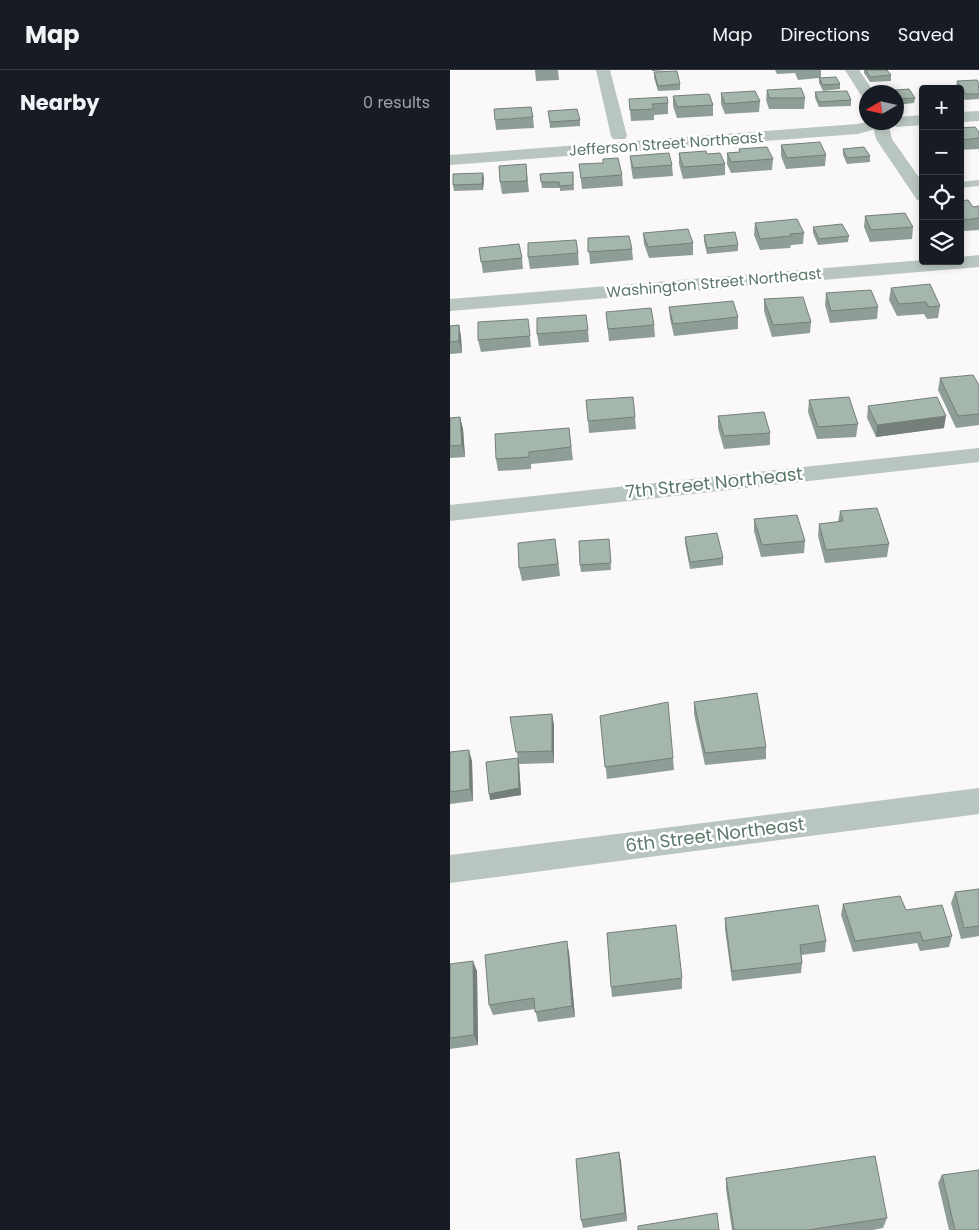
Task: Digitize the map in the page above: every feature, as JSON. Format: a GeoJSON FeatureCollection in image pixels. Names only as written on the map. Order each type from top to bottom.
{"type":"FeatureCollection","features":[{"type":"Feature","properties":{"kind":"street"},"geometry":{"type":"LineString","coordinates":[[603,70],[619,136]]}},
{"type":"Feature","properties":{"kind":"street"},"geometry":{"type":"LineString","coordinates":[[852,70],[861,85]]}},
{"type":"Feature","properties":{"kind":"street"},"geometry":{"type":"LineString","coordinates":[[964,117],[979,116]]}},
{"type":"Feature","properties":{"kind":"street"},"geometry":{"type":"LineString","coordinates":[[904,121],[919,120]]}},
{"type":"Feature","properties":{"kind":"street","name":"Jefferson Street Northeast"},"geometry":{"type":"LineString","coordinates":[[450,148],[859,121]]}},
{"type":"Feature","properties":{"kind":"street","name":"Jefferson Street Northeast"},"geometry":{"type":"LineString","coordinates":[[450,160],[859,129]]}},
{"type":"Feature","properties":{"kind":"street"},"geometry":{"type":"LineString","coordinates":[[882,130],[884,139],[919,188]]}},
{"type":"Feature","properties":{"kind":"street"},"geometry":{"type":"LineString","coordinates":[[969,258],[979,282]]}},
{"type":"Feature","properties":{"kind":"street","name":"Washington Street Northeast"},"geometry":{"type":"LineString","coordinates":[[450,305],[969,258]]}},
{"type":"Feature","properties":{"kind":"street","name":"7th Street Northeast"},"geometry":{"type":"LineString","coordinates":[[450,513],[979,455]]}},
{"type":"Feature","properties":{"kind":"street","name":"6th Street Northeast"},"geometry":{"type":"LineString","coordinates":[[450,870],[979,801]]}},
{"type":"Feature","properties":{"kind":"lane"},"geometry":{"type":"LineString","coordinates":[[964,184],[979,183]]}},
{"type":"Feature","properties":{"kind":"building"},"geometry":{"type":"Polygon","coordinates":[[[866,70],[887,70],[891,75],[870,77],[866,70]]]}},
{"type":"Feature","properties":{"kind":"building"},"geometry":{"type":"Polygon","coordinates":[[[677,71],[680,84],[658,86],[654,72],[677,71]]]}},
{"type":"Feature","properties":{"kind":"building"},"geometry":{"type":"Polygon","coordinates":[[[836,77],[840,84],[823,85],[819,78],[836,77]]]}},
{"type":"Feature","properties":{"kind":"building"},"geometry":{"type":"Polygon","coordinates":[[[977,80],[979,83],[979,94],[966,94],[964,85],[960,85],[957,81],[977,80]]]}},
{"type":"Feature","properties":{"kind":"building"},"geometry":{"type":"Polygon","coordinates":[[[801,88],[805,98],[769,98],[767,90],[801,88]]]}},
{"type":"Feature","properties":{"kind":"building"},"geometry":{"type":"Polygon","coordinates":[[[904,89],[909,89],[915,98],[904,99],[904,89]]]}},
{"type":"Feature","properties":{"kind":"building"},"geometry":{"type":"Polygon","coordinates":[[[755,91],[760,101],[725,104],[721,93],[755,91]]]}},
{"type":"Feature","properties":{"kind":"building"},"geometry":{"type":"Polygon","coordinates":[[[847,91],[851,100],[819,102],[815,92],[847,91]]]}},
{"type":"Feature","properties":{"kind":"building"},"geometry":{"type":"Polygon","coordinates":[[[709,94],[713,105],[677,107],[673,96],[709,94]]]}},
{"type":"Feature","properties":{"kind":"building"},"geometry":{"type":"Polygon","coordinates":[[[667,97],[668,103],[652,104],[654,109],[630,110],[629,99],[667,97]]]}},
{"type":"Feature","properties":{"kind":"building"},"geometry":{"type":"Polygon","coordinates":[[[531,107],[533,117],[495,120],[494,109],[531,107]]]}},
{"type":"Feature","properties":{"kind":"building"},"geometry":{"type":"Polygon","coordinates":[[[577,109],[580,120],[550,122],[548,111],[577,109]]]}},
{"type":"Feature","properties":{"kind":"building"},"geometry":{"type":"Polygon","coordinates":[[[975,127],[979,132],[979,138],[964,140],[964,128],[975,127]]]}},
{"type":"Feature","properties":{"kind":"building"},"geometry":{"type":"Polygon","coordinates":[[[820,142],[826,155],[787,158],[781,145],[820,142]]]}},
{"type":"Feature","properties":{"kind":"building"},"geometry":{"type":"Polygon","coordinates":[[[767,147],[773,159],[731,162],[727,153],[740,152],[739,149],[767,147]]]}},
{"type":"Feature","properties":{"kind":"building"},"geometry":{"type":"Polygon","coordinates":[[[864,147],[870,156],[847,158],[843,149],[864,147]]]}},
{"type":"Feature","properties":{"kind":"building"},"geometry":{"type":"Polygon","coordinates":[[[706,151],[707,154],[720,153],[725,164],[683,167],[679,153],[706,151]]]}},
{"type":"Feature","properties":{"kind":"building"},"geometry":{"type":"Polygon","coordinates":[[[669,153],[672,165],[633,168],[630,156],[669,153]]]}},
{"type":"Feature","properties":{"kind":"building"},"geometry":{"type":"Polygon","coordinates":[[[618,158],[622,175],[581,178],[579,164],[603,163],[603,159],[618,158]]]}},
{"type":"Feature","properties":{"kind":"building"},"geometry":{"type":"Polygon","coordinates":[[[526,164],[527,181],[500,182],[499,166],[526,164]]]}},
{"type":"Feature","properties":{"kind":"building"},"geometry":{"type":"Polygon","coordinates":[[[573,172],[573,185],[560,186],[559,182],[541,182],[540,174],[573,172]]]}},
{"type":"Feature","properties":{"kind":"building"},"geometry":{"type":"Polygon","coordinates":[[[483,173],[482,184],[453,185],[453,174],[483,173]]]}},
{"type":"Feature","properties":{"kind":"building"},"geometry":{"type":"Polygon","coordinates":[[[964,200],[968,200],[973,207],[979,206],[979,218],[965,220],[964,200]]]}},
{"type":"Feature","properties":{"kind":"building"},"geometry":{"type":"Polygon","coordinates":[[[905,213],[913,227],[871,230],[865,216],[905,213]]]}},
{"type":"Feature","properties":{"kind":"building"},"geometry":{"type":"Polygon","coordinates":[[[797,219],[804,233],[760,239],[755,223],[797,219]]]}},
{"type":"Feature","properties":{"kind":"building"},"geometry":{"type":"Polygon","coordinates":[[[842,224],[849,236],[819,239],[813,227],[842,224]]]}},
{"type":"Feature","properties":{"kind":"building"},"geometry":{"type":"Polygon","coordinates":[[[688,229],[693,243],[648,247],[643,233],[688,229]]]}},
{"type":"Feature","properties":{"kind":"building"},"geometry":{"type":"Polygon","coordinates":[[[735,232],[738,245],[707,248],[704,235],[735,232]]]}},
{"type":"Feature","properties":{"kind":"building"},"geometry":{"type":"Polygon","coordinates":[[[629,236],[632,249],[588,252],[588,238],[629,236]]]}},
{"type":"Feature","properties":{"kind":"building"},"geometry":{"type":"Polygon","coordinates":[[[576,240],[578,253],[528,257],[528,243],[576,240]]]}},
{"type":"Feature","properties":{"kind":"building"},"geometry":{"type":"Polygon","coordinates":[[[519,244],[522,258],[481,262],[479,248],[519,244]]]}},
{"type":"Feature","properties":{"kind":"building"},"geometry":{"type":"Polygon","coordinates":[[[930,284],[940,306],[929,307],[926,302],[899,304],[891,288],[930,284]]]}},
{"type":"Feature","properties":{"kind":"building"},"geometry":{"type":"Polygon","coordinates":[[[871,290],[878,307],[831,311],[826,293],[871,290]]]}},
{"type":"Feature","properties":{"kind":"building"},"geometry":{"type":"Polygon","coordinates":[[[803,297],[811,322],[773,325],[764,299],[803,297]]]}},
{"type":"Feature","properties":{"kind":"building"},"geometry":{"type":"Polygon","coordinates":[[[733,301],[738,317],[673,324],[669,307],[733,301]]]}},
{"type":"Feature","properties":{"kind":"building"},"geometry":{"type":"Polygon","coordinates":[[[651,308],[654,325],[608,329],[606,312],[651,308]]]}},
{"type":"Feature","properties":{"kind":"building"},"geometry":{"type":"Polygon","coordinates":[[[586,315],[588,330],[537,334],[537,318],[586,315]]]}},
{"type":"Feature","properties":{"kind":"building"},"geometry":{"type":"Polygon","coordinates":[[[528,319],[530,336],[478,340],[478,322],[528,319]]]}},
{"type":"Feature","properties":{"kind":"building"},"geometry":{"type":"Polygon","coordinates":[[[459,325],[459,341],[450,342],[450,326],[459,325]]]}},
{"type":"Feature","properties":{"kind":"building"},"geometry":{"type":"Polygon","coordinates":[[[973,375],[979,385],[979,414],[958,416],[940,378],[973,375]]]}},
{"type":"Feature","properties":{"kind":"building"},"geometry":{"type":"Polygon","coordinates":[[[633,397],[635,417],[588,421],[586,400],[633,397]]]}},
{"type":"Feature","properties":{"kind":"building"},"geometry":{"type":"Polygon","coordinates":[[[849,397],[858,424],[818,427],[809,400],[849,397]]]}},
{"type":"Feature","properties":{"kind":"building"},"geometry":{"type":"Polygon","coordinates":[[[937,397],[946,416],[877,425],[868,406],[937,397]]]}},
{"type":"Feature","properties":{"kind":"building"},"geometry":{"type":"Polygon","coordinates":[[[764,412],[770,433],[724,436],[718,416],[764,412]]]}},
{"type":"Feature","properties":{"kind":"building"},"geometry":{"type":"Polygon","coordinates":[[[460,417],[462,445],[450,446],[450,418],[460,417]]]}},
{"type":"Feature","properties":{"kind":"building"},"geometry":{"type":"Polygon","coordinates":[[[569,428],[571,447],[529,452],[529,457],[496,459],[495,434],[569,428]]]}},
{"type":"Feature","properties":{"kind":"building"},"geometry":{"type":"Polygon","coordinates":[[[877,508],[889,544],[826,550],[819,524],[843,521],[840,511],[877,508]]]}},
{"type":"Feature","properties":{"kind":"building"},"geometry":{"type":"Polygon","coordinates":[[[797,515],[805,541],[762,545],[754,519],[797,515]]]}},
{"type":"Feature","properties":{"kind":"building"},"geometry":{"type":"Polygon","coordinates":[[[717,533],[723,558],[690,562],[685,537],[717,533]]]}},
{"type":"Feature","properties":{"kind":"building"},"geometry":{"type":"Polygon","coordinates":[[[555,539],[558,564],[519,568],[518,543],[555,539]]]}},
{"type":"Feature","properties":{"kind":"building"},"geometry":{"type":"Polygon","coordinates":[[[609,539],[611,563],[580,565],[579,541],[609,539]]]}},
{"type":"Feature","properties":{"kind":"building"},"geometry":{"type":"Polygon","coordinates":[[[757,693],[766,747],[705,753],[694,702],[757,693]]]}},
{"type":"Feature","properties":{"kind":"building"},"geometry":{"type":"Polygon","coordinates":[[[668,702],[673,758],[605,767],[600,716],[668,702]]]}},
{"type":"Feature","properties":{"kind":"building"},"geometry":{"type":"Polygon","coordinates":[[[552,714],[552,751],[516,752],[510,717],[552,714]]]}},
{"type":"Feature","properties":{"kind":"building"},"geometry":{"type":"Polygon","coordinates":[[[469,750],[470,789],[450,792],[450,752],[469,750]]]}},
{"type":"Feature","properties":{"kind":"building"},"geometry":{"type":"Polygon","coordinates":[[[518,758],[519,788],[489,794],[486,762],[518,758]]]}},
{"type":"Feature","properties":{"kind":"building"},"geometry":{"type":"Polygon","coordinates":[[[979,889],[979,926],[964,928],[955,892],[979,889]]]}},
{"type":"Feature","properties":{"kind":"building"},"geometry":{"type":"Polygon","coordinates":[[[900,896],[906,910],[942,905],[952,936],[923,941],[920,932],[855,941],[843,904],[900,896]]]}},
{"type":"Feature","properties":{"kind":"building"},"geometry":{"type":"Polygon","coordinates":[[[818,905],[826,941],[800,945],[802,963],[732,971],[725,918],[818,905]]]}},
{"type":"Feature","properties":{"kind":"building"},"geometry":{"type":"Polygon","coordinates":[[[676,925],[682,978],[611,987],[607,933],[676,925]]]}},
{"type":"Feature","properties":{"kind":"building"},"geometry":{"type":"Polygon","coordinates":[[[567,941],[572,1006],[535,1012],[534,998],[489,1005],[485,955],[567,941]]]}},
{"type":"Feature","properties":{"kind":"building"},"geometry":{"type":"Polygon","coordinates":[[[473,961],[474,1035],[450,1038],[450,964],[473,961]]]}},
{"type":"Feature","properties":{"kind":"building"},"geometry":{"type":"Polygon","coordinates":[[[619,1152],[625,1213],[581,1220],[576,1159],[619,1152]]]}},
{"type":"Feature","properties":{"kind":"building"},"geometry":{"type":"Polygon","coordinates":[[[875,1156],[887,1218],[808,1230],[734,1230],[726,1178],[875,1156]]]}},
{"type":"Feature","properties":{"kind":"building"},"geometry":{"type":"Polygon","coordinates":[[[979,1170],[979,1230],[955,1230],[942,1175],[979,1170]]]}},
{"type":"Feature","properties":{"kind":"building"},"geometry":{"type":"Polygon","coordinates":[[[717,1213],[719,1230],[638,1230],[638,1226],[717,1213]]]}}]}
